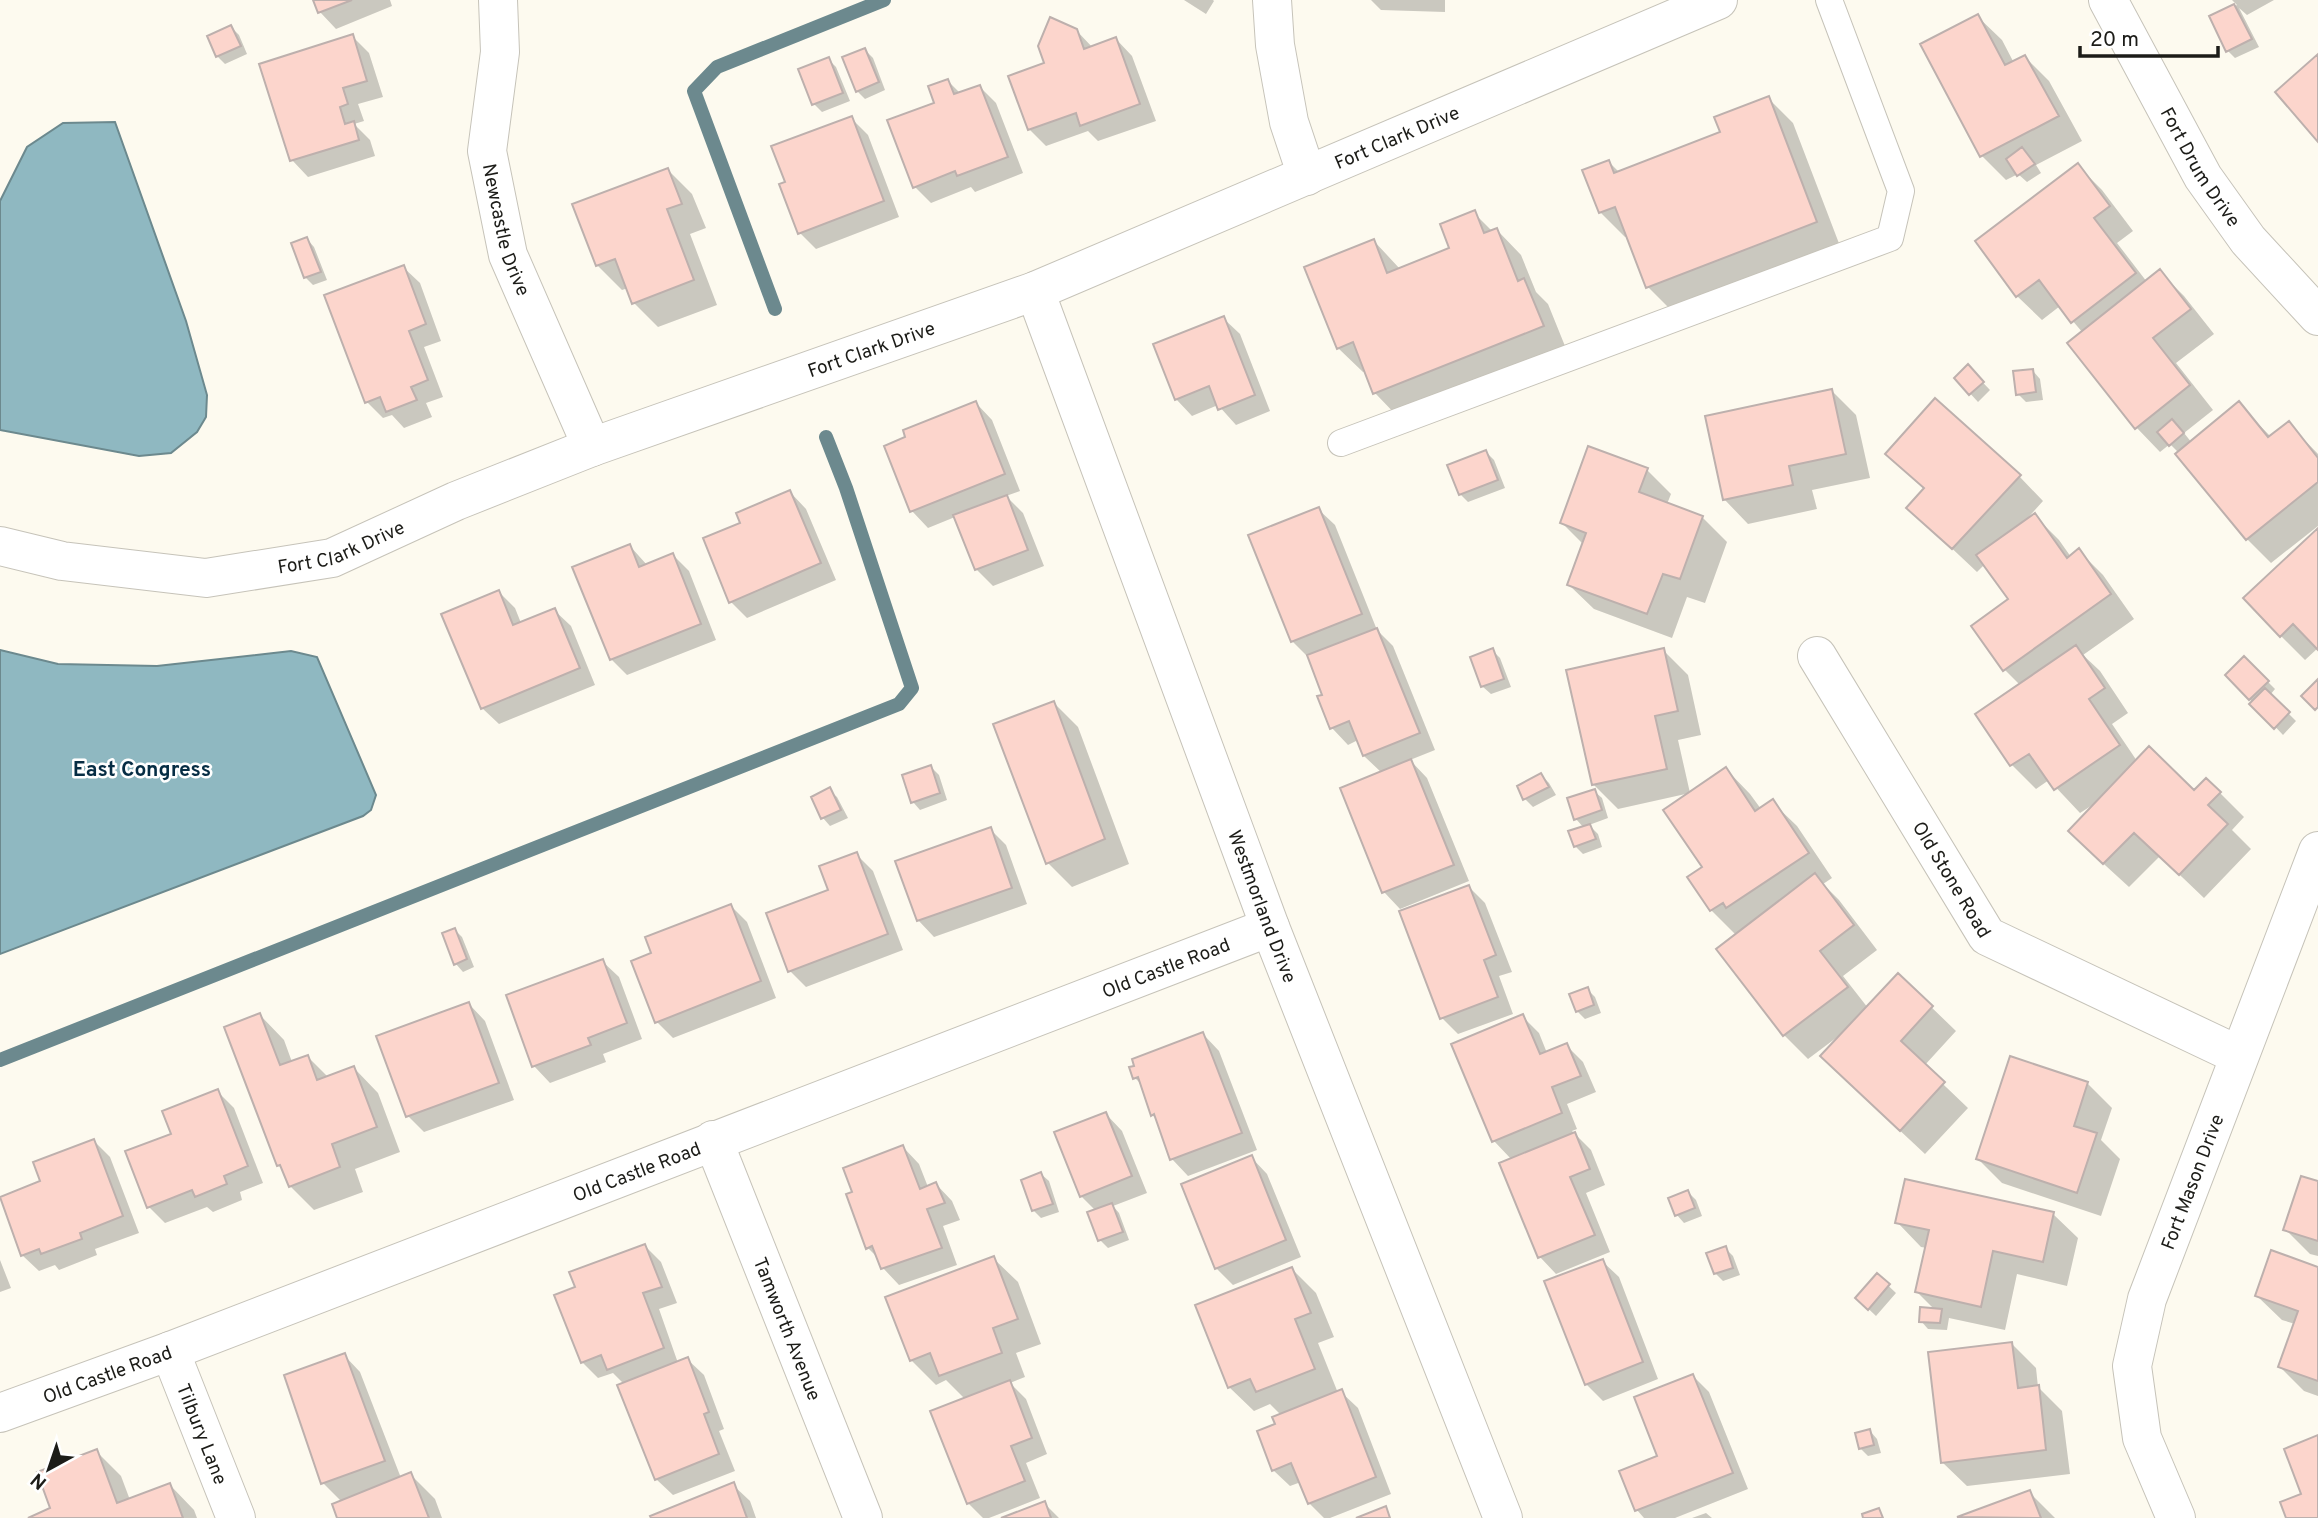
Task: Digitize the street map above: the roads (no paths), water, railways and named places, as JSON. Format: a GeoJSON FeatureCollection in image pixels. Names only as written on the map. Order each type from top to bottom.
{"type":"FeatureCollection","features":[{"type":"Feature","properties":{"kind":"street","name":"Newcastle Drive"},"geometry":{"type":"LineString","coordinates":[[498,0],[500,52],[487,151],[508,255],[592,446]]}},
{"type":"Feature","properties":{"kind":"street"},"geometry":{"type":"LineString","coordinates":[[1272,0],[1275,45],[1289,122],[1307,176]]}},
{"type":"Feature","properties":{"kind":"street","name":"Fort Clark Drive"},"geometry":{"type":"LineString","coordinates":[[0,546],[62,561],[206,578],[332,558],[456,501],[592,446],[1035,291],[1718,0]]}},
{"type":"Feature","properties":{"kind":"street","name":"Fort Drum Drive"},"geometry":{"type":"LineString","coordinates":[[2108,0],[2203,177],[2248,240],[2318,316]]}},
{"type":"Feature","properties":{"kind":"street","name":"Westmorland Drive"},"geometry":{"type":"LineString","coordinates":[[1035,291],[1270,927],[1503,1518]]}},
{"type":"Feature","properties":{"kind":"street","name":"Old Stone Road"},"geometry":{"type":"LineString","coordinates":[[1817,656],[1987,936],[2238,1055]]}},
{"type":"Feature","properties":{"kind":"street","name":"Fort Mason Drive"},"geometry":{"type":"LineString","coordinates":[[2176,1518],[2142,1438],[2132,1366],[2147,1299],[2318,851]]}},
{"type":"Feature","properties":{"kind":"street","name":"Old Castle Road"},"geometry":{"type":"LineString","coordinates":[[0,1413],[170,1352],[1270,927]]}},
{"type":"Feature","properties":{"kind":"street","name":"Tamworth Avenue"},"geometry":{"type":"LineString","coordinates":[[713,1140],[863,1518]]}},
{"type":"Feature","properties":{"kind":"street","name":"Tilbury Lane"},"geometry":{"type":"LineString","coordinates":[[170,1352],[236,1518]]}},
{"type":"Feature","properties":{"kind":"lane"},"geometry":{"type":"LineString","coordinates":[[1341,443],[1890,238],[1900,191],[1829,0]]}},
{"type":"Feature","properties":{"kind":"water"},"geometry":{"type":"Polygon","coordinates":[[[115,122],[186,321],[207,395],[206,417],[197,432],[171,453],[139,456],[0,430],[0,201],[27,147],[63,123],[115,122]]]}},
{"type":"Feature","properties":{"kind":"water"},"geometry":{"type":"Polygon","coordinates":[[[0,650],[58,664],[157,666],[291,651],[317,657],[376,795],[371,810],[363,816],[0,954],[0,650]]]}},
{"type":"Feature","properties":{"kind":"waterway"},"geometry":{"type":"LineString","coordinates":[[775,309],[694,91],[717,67],[884,0]]}},
{"type":"Feature","properties":{"kind":"waterway"},"geometry":{"type":"LineString","coordinates":[[0,1060],[899,704],[912,688],[846,488],[826,437]]}},
{"type":"Feature","properties":{"kind":"district","name":"East Congress"},"geometry":{"type":"Point","coordinates":[142,769]}}]}
